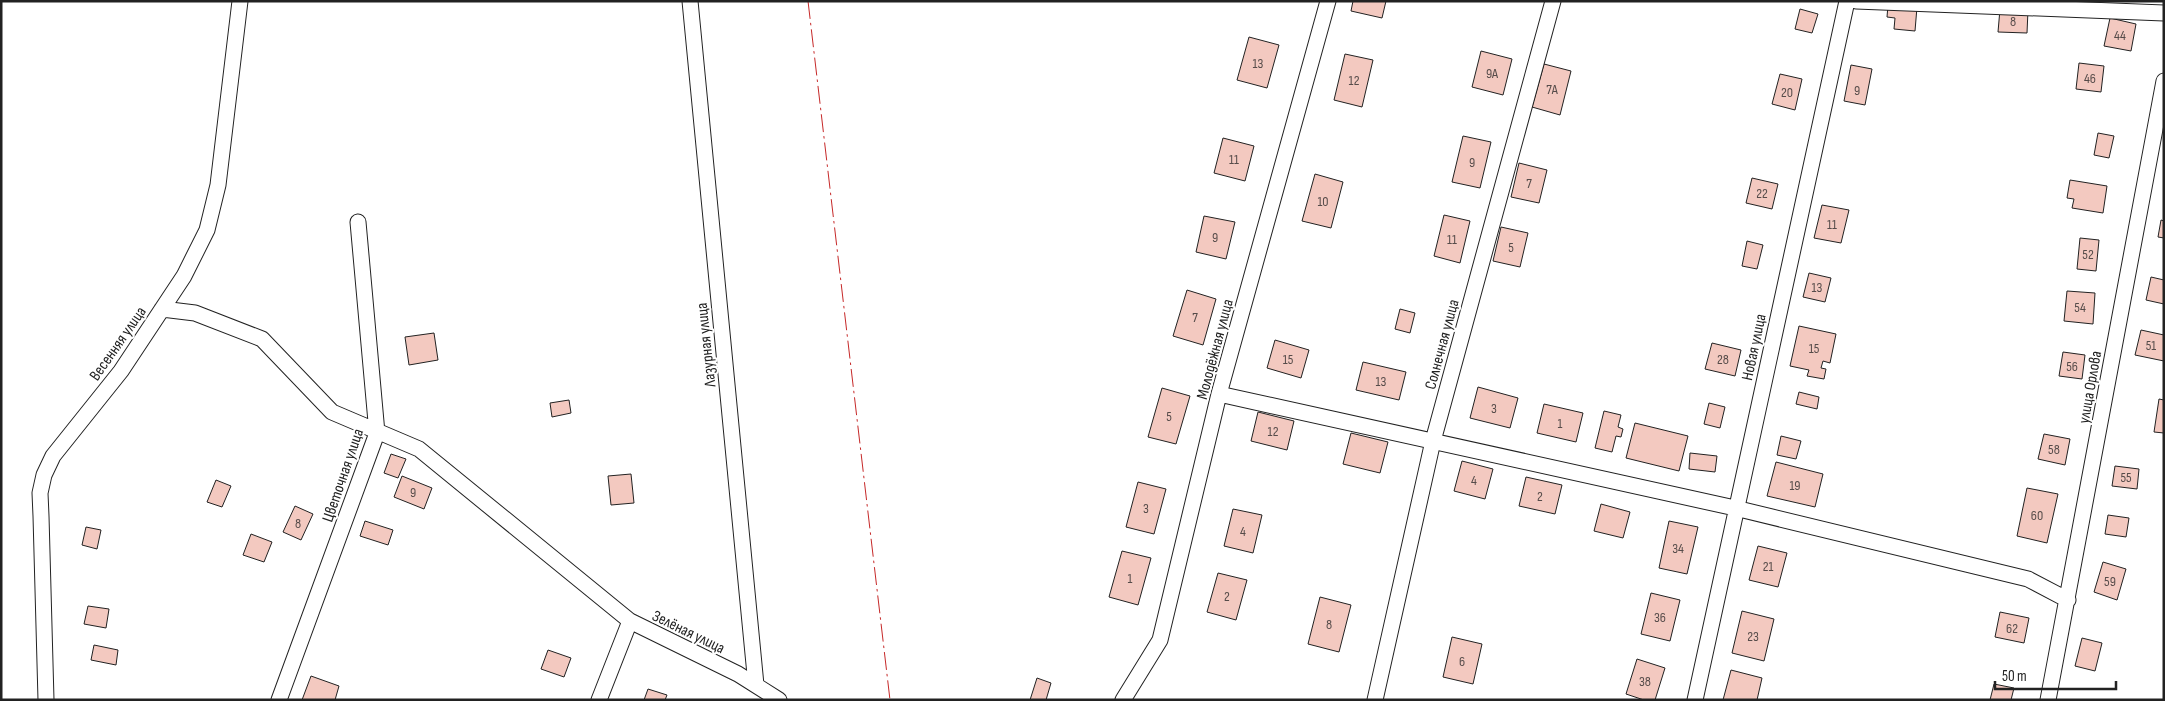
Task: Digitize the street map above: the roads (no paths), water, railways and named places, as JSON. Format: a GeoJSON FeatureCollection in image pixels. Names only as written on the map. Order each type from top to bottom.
{"type":"FeatureCollection","features":[{"type":"Feature","properties":{"kind":"street","name":"Весенняя улица"},"geometry":{"type":"LineString","coordinates":[[46,700],[40,501],[44,475],[53,456],[121,371],[184,276],[207,230],[216,194],[240,1]]}},
{"type":"Feature","properties":{"kind":"street","name":"Лазурная улица"},"geometry":{"type":"LineString","coordinates":[[690,1],[756,686]]}},
{"type":"Feature","properties":{"kind":"street","name":"Молодёжная улица"},"geometry":{"type":"LineString","coordinates":[[1123,700],[1160,640],[1219,394],[1328,1]]}},
{"type":"Feature","properties":{"kind":"street","name":"Солнечная улица"},"geometry":{"type":"LineString","coordinates":[[1375,700],[1433,441],[1553,1]]}},
{"type":"Feature","properties":{"kind":"street","name":"Новая улица"},"geometry":{"type":"LineString","coordinates":[[1695,700],[1735,508],[1848,1]]}},
{"type":"Feature","properties":{"kind":"street"},"geometry":{"type":"LineString","coordinates":[[1856,1],[2164,13]]}},
{"type":"Feature","properties":{"kind":"street","name":"улица Орлова"},"geometry":{"type":"LineString","coordinates":[[2048,700],[2164,81]]}},
{"type":"Feature","properties":{"kind":"street","name":"Цветочная улица"},"geometry":{"type":"LineString","coordinates":[[279,700],[377,433],[358,222]]}},
{"type":"Feature","properties":{"kind":"street"},"geometry":{"type":"LineString","coordinates":[[162,309],[195,314],[262,339],[332,412],[377,433],[419,449],[630,621]]}},
{"type":"Feature","properties":{"kind":"street"},"geometry":{"type":"LineString","coordinates":[[1219,394],[1735,508],[2028,579],[2068,600]]}},
{"type":"Feature","properties":{"kind":"street","name":"Зелёная улица"},"geometry":{"type":"LineString","coordinates":[[598,700],[630,621],[738,674],[779,700]]}}]}
